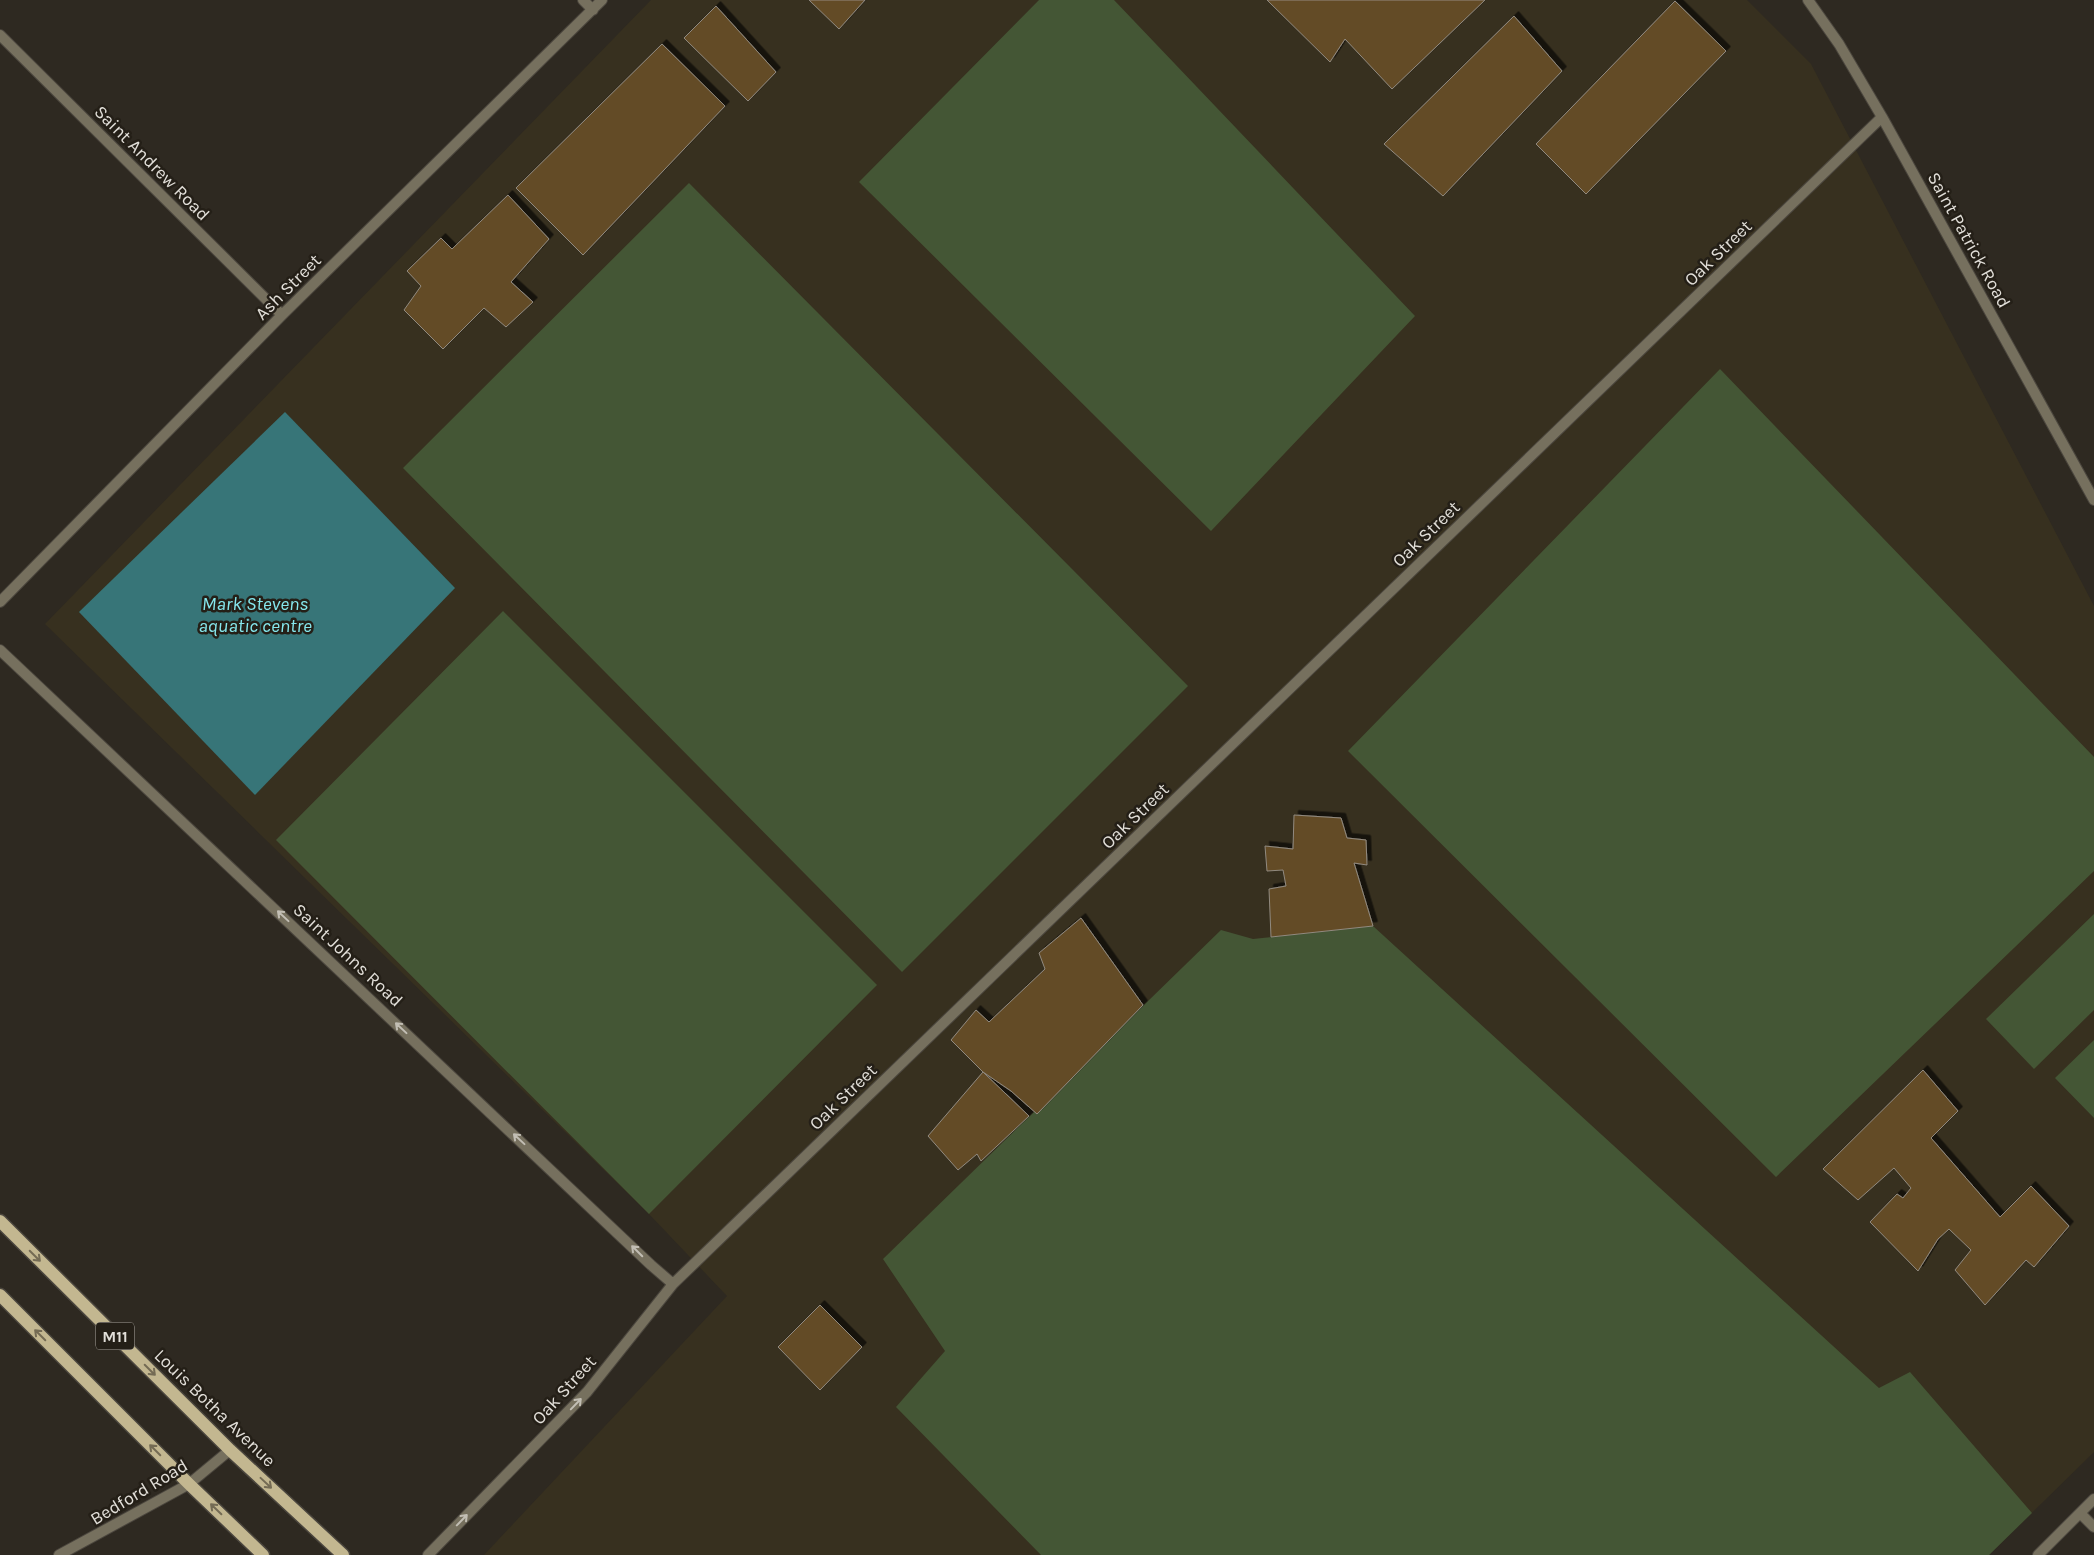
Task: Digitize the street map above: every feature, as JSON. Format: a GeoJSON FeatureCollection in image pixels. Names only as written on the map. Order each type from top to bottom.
{"type":"FeatureCollection","features":[{"type":"Feature","properties":{"kind":"main road","name":"Louis Botha Avenue"},"geometry":{"type":"LineString","coordinates":[[0,1221],[230,1450],[343,1555]]}},
{"type":"Feature","properties":{"kind":"main road"},"geometry":{"type":"LineString","coordinates":[[0,1295],[189,1484],[264,1555]]}},
{"type":"Feature","properties":{"kind":"street"},"geometry":{"type":"LineString","coordinates":[[583,0],[593,10]]}},
{"type":"Feature","properties":{"kind":"street","name":"Ash Street"},"geometry":{"type":"LineString","coordinates":[[0,602],[282,315],[602,0]]}},
{"type":"Feature","properties":{"kind":"street","name":"Saint Patrick Road"},"geometry":{"type":"LineString","coordinates":[[1808,0],[1839,44],[1882,117],[2094,500]]}},
{"type":"Feature","properties":{"kind":"street","name":"Saint Andrew Road"},"geometry":{"type":"LineString","coordinates":[[0,35],[282,315]]}},
{"type":"Feature","properties":{"kind":"street","name":"Oak Street"},"geometry":{"type":"LineString","coordinates":[[428,1555],[587,1392],[673,1284],[1882,117]]}},
{"type":"Feature","properties":{"kind":"street","name":"Saint Johns Road"},"geometry":{"type":"LineString","coordinates":[[0,650],[673,1284]]}},
{"type":"Feature","properties":{"kind":"street","name":"Bedford Road"},"geometry":{"type":"LineString","coordinates":[[59,1555],[189,1484],[230,1450]]}},
{"type":"Feature","properties":{"kind":"street"},"geometry":{"type":"LineString","coordinates":[[2038,1555],[2094,1499]]}},
{"type":"Feature","properties":{"kind":"street"},"geometry":{"type":"LineString","coordinates":[[2080,1513],[2094,1527]]}},
{"type":"Feature","properties":{"kind":"shaded area"},"geometry":{"type":"Polygon","coordinates":[[[651,0],[1747,0],[1811,64],[2094,606],[2094,1452],[1989,1555],[484,1555],[727,1296],[649,1214],[45,624],[651,0]]]}},
{"type":"Feature","properties":{"kind":"green space"},"geometry":{"type":"Polygon","coordinates":[[[1039,0],[1114,0],[1415,316],[1211,531],[859,182],[1039,0]]]}},
{"type":"Feature","properties":{"kind":"green space"},"geometry":{"type":"Polygon","coordinates":[[[689,183],[1188,686],[902,972],[403,468],[689,183]]]}},
{"type":"Feature","properties":{"kind":"green space"},"geometry":{"type":"Polygon","coordinates":[[[1720,369],[2094,757],[2094,871],[1776,1177],[1348,751],[1720,369]]]}},
{"type":"Feature","properties":{"kind":"green space"},"geometry":{"type":"Polygon","coordinates":[[[503,611],[877,985],[649,1214],[276,840],[503,611]]]}},
{"type":"Feature","properties":{"kind":"green space"},"geometry":{"type":"Polygon","coordinates":[[[2094,914],[2094,1010],[2034,1069],[1986,1019],[2094,914]]]}},
{"type":"Feature","properties":{"kind":"green space"},"geometry":{"type":"Polygon","coordinates":[[[1373,926],[1879,1388],[1910,1372],[2032,1513],[1989,1555],[1041,1555],[896,1407],[945,1351],[883,1259],[1221,930],[1253,939],[1373,926]]]}},
{"type":"Feature","properties":{"kind":"green space"},"geometry":{"type":"Polygon","coordinates":[[[2094,1040],[2094,1118],[2055,1078],[2094,1040]]]}},
{"type":"Feature","properties":{"kind":"water","name":"Mark Stevens aquatic centre"},"geometry":{"type":"Polygon","coordinates":[[[285,412],[455,588],[255,795],[79,612],[285,412]]]}},
{"type":"Feature","properties":{"kind":"building"},"geometry":{"type":"Polygon","coordinates":[[[809,0],[865,0],[839,29],[809,0]]]}},
{"type":"Feature","properties":{"kind":"building"},"geometry":{"type":"Polygon","coordinates":[[[1267,0],[1485,0],[1392,89],[1345,39],[1330,62],[1267,0]]]}},
{"type":"Feature","properties":{"kind":"building"},"geometry":{"type":"Polygon","coordinates":[[[1675,1],[1726,51],[1586,194],[1536,144],[1675,1]]]}},
{"type":"Feature","properties":{"kind":"building"},"geometry":{"type":"Polygon","coordinates":[[[716,6],[776,72],[748,101],[684,38],[716,6]]]}},
{"type":"Feature","properties":{"kind":"building"},"geometry":{"type":"Polygon","coordinates":[[[1514,16],[1562,71],[1443,196],[1384,144],[1514,16]]]}},
{"type":"Feature","properties":{"kind":"building"},"geometry":{"type":"Polygon","coordinates":[[[662,44],[725,106],[583,255],[516,188],[662,44]]]}},
{"type":"Feature","properties":{"kind":"building"},"geometry":{"type":"Polygon","coordinates":[[[508,195],[549,239],[511,282],[533,302],[506,327],[484,308],[443,349],[404,310],[421,286],[407,271],[441,238],[452,249],[508,195]]]}},
{"type":"Feature","properties":{"kind":"building"},"geometry":{"type":"Polygon","coordinates":[[[1294,815],[1341,818],[1347,838],[1366,840],[1367,865],[1354,863],[1373,926],[1271,937],[1269,889],[1286,886],[1283,870],[1267,871],[1265,846],[1293,849],[1294,815]]]}},
{"type":"Feature","properties":{"kind":"building"},"geometry":{"type":"Polygon","coordinates":[[[1081,918],[1143,1005],[1037,1114],[1011,1091],[983,1072],[951,1040],[976,1010],[989,1022],[1045,969],[1039,953],[1081,918]]]}},
{"type":"Feature","properties":{"kind":"building"},"geometry":{"type":"Polygon","coordinates":[[[1923,1070],[1958,1111],[1931,1138],[2000,1217],[2031,1186],[2069,1226],[2034,1267],[2026,1260],[1985,1305],[1955,1270],[1971,1250],[1949,1229],[1938,1239],[1918,1271],[1870,1222],[1897,1194],[1903,1198],[1911,1188],[1894,1168],[1858,1200],[1823,1169],[1923,1070]]]}},
{"type":"Feature","properties":{"kind":"building"},"geometry":{"type":"Polygon","coordinates":[[[983,1072],[1029,1116],[981,1161],[977,1154],[958,1170],[928,1136],[983,1072]]]}},
{"type":"Feature","properties":{"kind":"building"},"geometry":{"type":"Polygon","coordinates":[[[820,1305],[862,1347],[820,1390],[778,1347],[820,1305]]]}}]}
